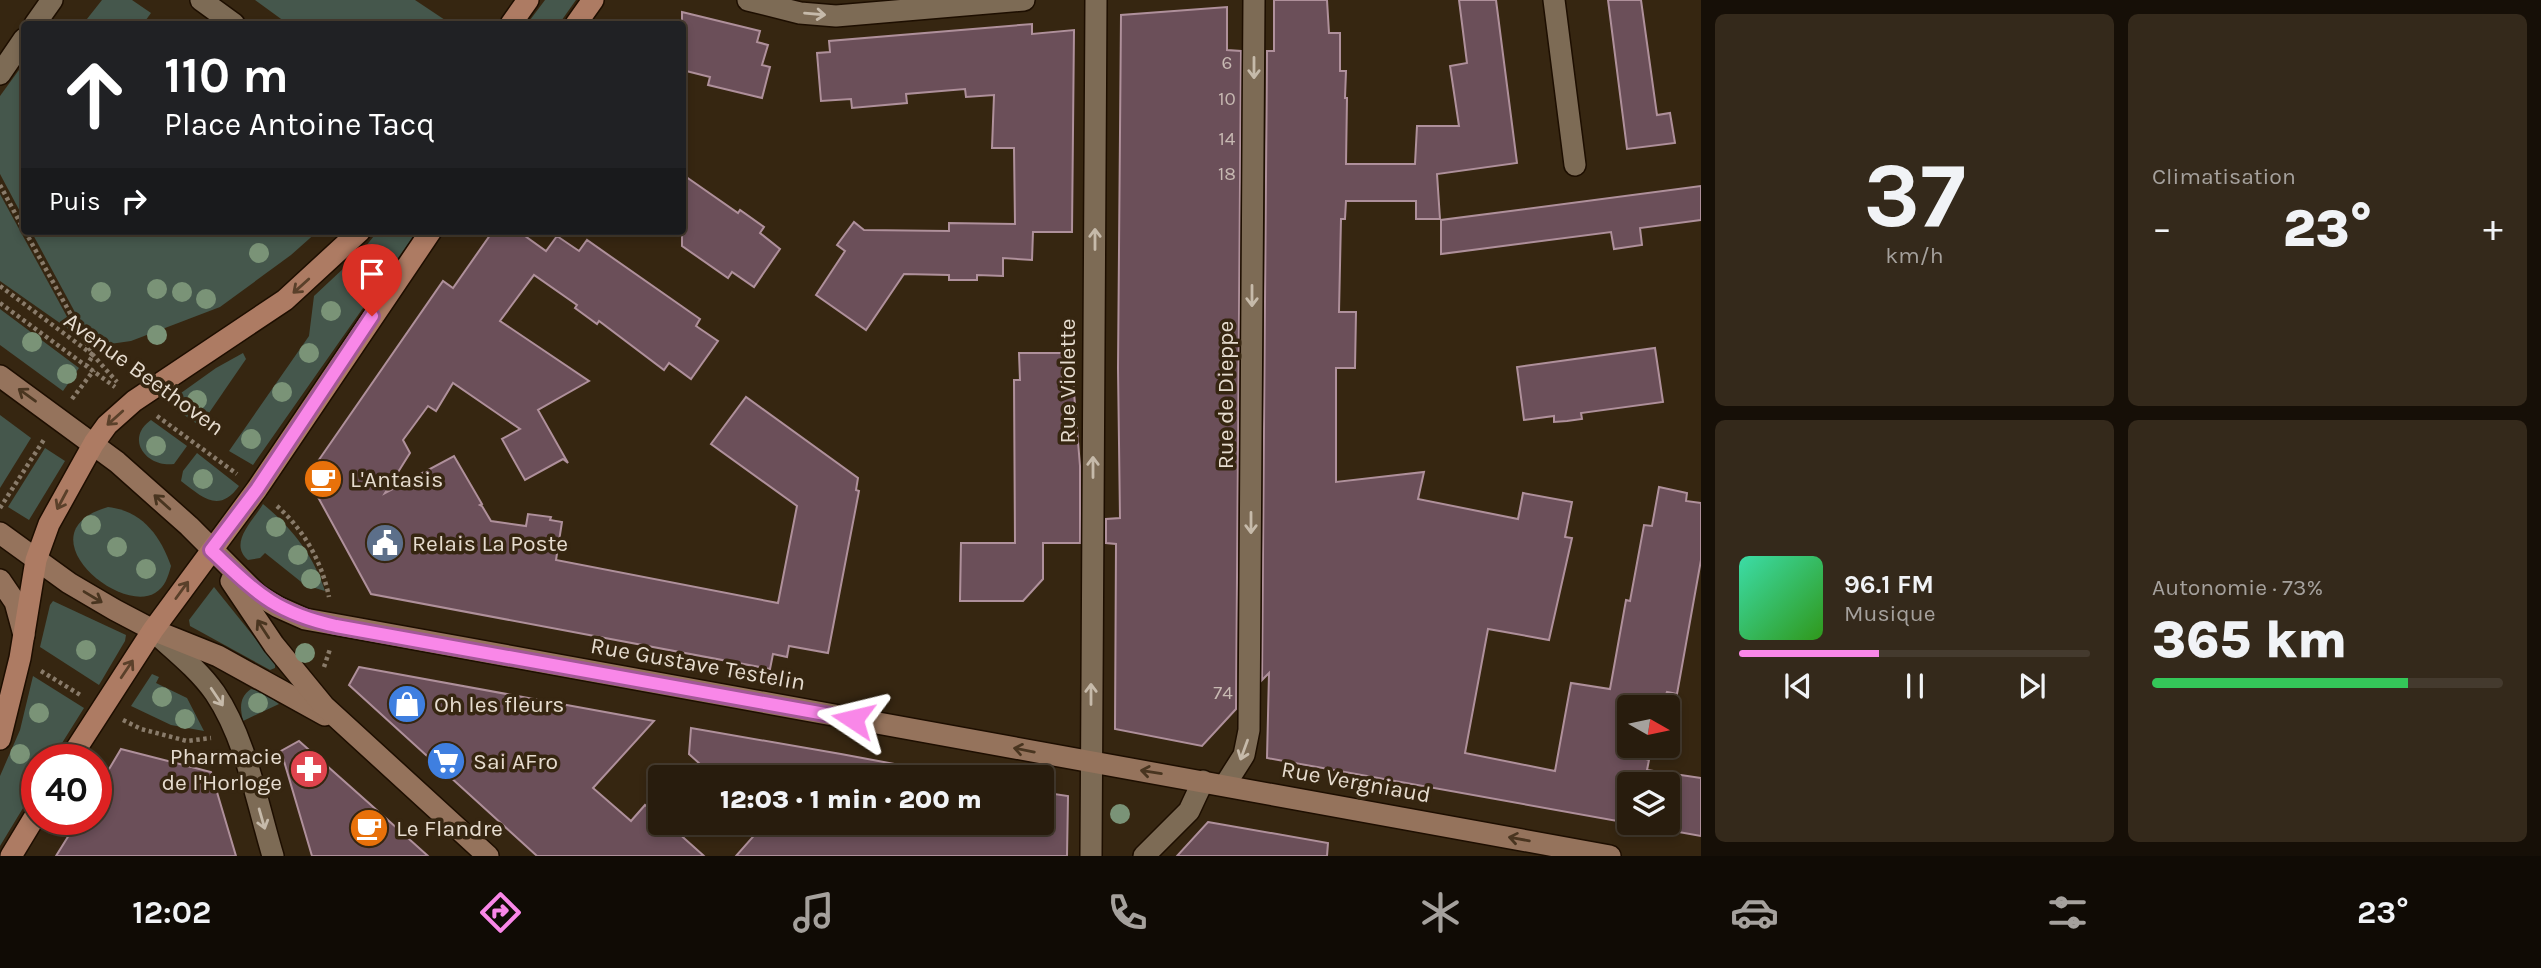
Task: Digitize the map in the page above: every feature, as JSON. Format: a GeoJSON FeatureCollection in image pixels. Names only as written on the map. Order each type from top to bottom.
{"type":"FeatureCollection","features":[{"type":"Feature","properties":{"kind":"main road"},"geometry":{"type":"LineString","coordinates":[[513,21],[528,0]]}},
{"type":"Feature","properties":{"kind":"main road"},"geometry":{"type":"LineString","coordinates":[[578,21],[593,0]]}},
{"type":"Feature","properties":{"kind":"main road"},"geometry":{"type":"LineString","coordinates":[[0,739],[20,658],[36,560],[49,524],[94,443],[107,425],[134,401],[285,300],[355,235]]}},
{"type":"Feature","properties":{"kind":"main road"},"geometry":{"type":"LineString","coordinates":[[79,744],[153,630],[257,489],[428,235]]}},
{"type":"Feature","properties":{"kind":"main road"},"geometry":{"type":"LineString","coordinates":[[11,856],[24,835]]}},
{"type":"Feature","properties":{"kind":"street"},"geometry":{"type":"LineString","coordinates":[[37,21],[52,0]]}},
{"type":"Feature","properties":{"kind":"street"},"geometry":{"type":"LineString","coordinates":[[201,0],[230,21]]}},
{"type":"Feature","properties":{"kind":"street"},"geometry":{"type":"LineString","coordinates":[[748,0],[800,13],[836,16],[1024,0]]}},
{"type":"Feature","properties":{"kind":"street","name":"Rue Violette"},"geometry":{"type":"LineString","coordinates":[[1091,856],[1096,0]]}},
{"type":"Feature","properties":{"kind":"street","name":"Rue de Dieppe"},"geometry":{"type":"LineString","coordinates":[[1225,785],[1244,755],[1249,730],[1254,0]]}},
{"type":"Feature","properties":{"kind":"street"},"geometry":{"type":"LineString","coordinates":[[1554,0],[1575,165]]}},
{"type":"Feature","properties":{"kind":"street"},"geometry":{"type":"LineString","coordinates":[[0,74],[21,43]]}},
{"type":"Feature","properties":{"kind":"street"},"geometry":{"type":"LineString","coordinates":[[0,376],[94,443],[173,512],[211,550],[274,645],[342,725],[488,856]]}},
{"type":"Feature","properties":{"kind":"street"},"geometry":{"type":"LineString","coordinates":[[0,533],[79,589],[153,630],[218,656],[342,725]]}},
{"type":"Feature","properties":{"kind":"street","name":"Rue Gustave Testelin"},"geometry":{"type":"LineString","coordinates":[[211,550],[258,595],[305,619],[1091,762]]}},
{"type":"Feature","properties":{"kind":"street"},"geometry":{"type":"LineString","coordinates":[[0,580],[15,602],[24,635]]}},
{"type":"Feature","properties":{"kind":"street"},"geometry":{"type":"LineString","coordinates":[[153,630],[201,675],[223,706],[237,735],[273,856]]}},
{"type":"Feature","properties":{"kind":"street","name":"Rue Vergniaud"},"geometry":{"type":"LineString","coordinates":[[1091,762],[1610,856]]}},
{"type":"Feature","properties":{"kind":"street"},"geometry":{"type":"LineString","coordinates":[[1144,856],[1189,811],[1203,781]]}},
{"type":"Feature","properties":{"kind":"path"},"geometry":{"type":"LineString","coordinates":[[0,185],[21,223]]}},
{"type":"Feature","properties":{"kind":"path"},"geometry":{"type":"LineString","coordinates":[[28,235],[93,355]]}},
{"type":"Feature","properties":{"kind":"path"},"geometry":{"type":"LineString","coordinates":[[0,286],[93,355],[134,401]]}},
{"type":"Feature","properties":{"kind":"path","name":"Avenue Beethoven"},"geometry":{"type":"LineString","coordinates":[[0,303],[134,401],[197,443],[257,489],[299,527],[324,574],[336,626]]}},
{"type":"Feature","properties":{"kind":"path"},"geometry":{"type":"LineString","coordinates":[[87,365],[93,355]]}},
{"type":"Feature","properties":{"kind":"path"},"geometry":{"type":"LineString","coordinates":[[309,688],[327,665],[336,626]]}},
{"type":"Feature","properties":{"kind":"path"},"geometry":{"type":"LineString","coordinates":[[20,658],[101,708],[141,729],[187,741],[237,735]]}},
{"type":"Feature","properties":{"kind":"green space"},"geometry":{"type":"Polygon","coordinates":[[[102,0],[132,0],[151,13],[145,21],[85,21],[102,0]]]}},
{"type":"Feature","properties":{"kind":"green space"},"geometry":{"type":"Polygon","coordinates":[[[255,0],[415,0],[446,21],[284,21],[255,0]]]}},
{"type":"Feature","properties":{"kind":"green space"},"geometry":{"type":"Polygon","coordinates":[[[545,0],[576,0],[561,21],[529,21],[545,0]]]}},
{"type":"Feature","properties":{"kind":"green space"},"geometry":{"type":"Polygon","coordinates":[[[21,67],[21,213],[0,174],[0,96],[21,67]]]}},
{"type":"Feature","properties":{"kind":"green space"},"geometry":{"type":"Polygon","coordinates":[[[0,194],[77,335],[0,281],[0,194]]]}},
{"type":"Feature","properties":{"kind":"green space"},"geometry":{"type":"Polygon","coordinates":[[[33,235],[314,235],[291,255],[220,307],[131,341],[110,344],[90,340],[33,235]]]}},
{"type":"Feature","properties":{"kind":"green space"},"geometry":{"type":"Polygon","coordinates":[[[375,235],[414,235],[253,465],[229,451],[309,336],[314,296],[361,252],[375,235]]]}},
{"type":"Feature","properties":{"kind":"green space"},"geometry":{"type":"Polygon","coordinates":[[[0,309],[79,368],[63,391],[0,345],[0,309]]]}},
{"type":"Feature","properties":{"kind":"green space"},"geometry":{"type":"Polygon","coordinates":[[[243,353],[246,359],[200,426],[167,403],[216,368],[243,353]]]}},
{"type":"Feature","properties":{"kind":"green space"},"geometry":{"type":"Polygon","coordinates":[[[0,415],[31,438],[0,488],[0,415]]]}},
{"type":"Feature","properties":{"kind":"green space"},"geometry":{"type":"Polygon","coordinates":[[[151,420],[187,446],[174,464],[155,461],[142,451],[139,435],[151,420]]]}},
{"type":"Feature","properties":{"kind":"green space"},"geometry":{"type":"Polygon","coordinates":[[[45,448],[65,461],[29,520],[8,507],[45,448]]]}},
{"type":"Feature","properties":{"kind":"green space"},"geometry":{"type":"Polygon","coordinates":[[[197,453],[239,486],[232,494],[217,501],[210,500],[181,481],[183,471],[197,453]]]}},
{"type":"Feature","properties":{"kind":"green space"},"geometry":{"type":"Polygon","coordinates":[[[263,504],[283,522],[300,543],[315,566],[325,591],[305,585],[265,553],[260,558],[248,560],[242,553],[240,546],[244,532],[263,504]]]}},
{"type":"Feature","properties":{"kind":"green space"},"geometry":{"type":"Polygon","coordinates":[[[108,507],[120,509],[140,519],[161,544],[171,566],[164,585],[155,593],[139,597],[120,592],[101,582],[85,568],[75,551],[74,534],[84,519],[108,507]]]}},
{"type":"Feature","properties":{"kind":"green space"},"geometry":{"type":"Polygon","coordinates":[[[214,587],[275,663],[275,668],[270,670],[190,626],[189,620],[214,587]]]}},
{"type":"Feature","properties":{"kind":"green space"},"geometry":{"type":"Polygon","coordinates":[[[53,601],[126,635],[99,685],[40,647],[53,601]]]}},
{"type":"Feature","properties":{"kind":"green space"},"geometry":{"type":"Polygon","coordinates":[[[152,674],[159,677],[156,683],[187,698],[204,731],[171,725],[131,706],[152,674]]]}},
{"type":"Feature","properties":{"kind":"green space"},"geometry":{"type":"Polygon","coordinates":[[[33,676],[84,708],[61,744],[21,744],[21,811],[0,846],[0,776],[20,730],[33,676]]]}},
{"type":"Feature","properties":{"kind":"green space"},"geometry":{"type":"Polygon","coordinates":[[[251,689],[263,692],[279,704],[243,721],[241,703],[251,689]]]}},
{"type":"Feature","properties":{"kind":"building"},"geometry":{"type":"Polygon","coordinates":[[[1274,0],[1327,0],[1329,33],[1340,33],[1340,71],[1346,71],[1346,164],[1415,164],[1417,126],[1459,126],[1450,66],[1467,63],[1459,0],[1496,0],[1517,163],[1437,174],[1440,219],[1416,219],[1416,201],[1346,201],[1345,219],[1341,219],[1339,312],[1356,312],[1355,368],[1336,368],[1336,482],[1424,472],[1418,499],[1518,519],[1523,493],[1572,502],[1565,537],[1572,538],[1549,640],[1488,629],[1465,753],[1555,771],[1571,683],[1610,689],[1626,600],[1630,601],[1644,525],[1652,526],[1659,487],[1687,493],[1686,501],[1701,503],[1701,560],[1677,694],[1667,692],[1666,695],[1617,695],[1617,758],[1649,760],[1647,770],[1660,772],[1617,772],[1617,821],[1267,758],[1269,673],[1262,680],[1267,51],[1274,51],[1274,0]]]}},
{"type":"Feature","properties":{"kind":"building"},"geometry":{"type":"Polygon","coordinates":[[[1608,0],[1641,0],[1657,115],[1670,113],[1675,143],[1627,149],[1608,0]]]}},
{"type":"Feature","properties":{"kind":"building"},"geometry":{"type":"Polygon","coordinates":[[[1227,7],[1227,50],[1241,51],[1236,709],[1202,746],[1115,729],[1116,544],[1106,543],[1106,519],[1120,518],[1118,368],[1121,15],[1227,7]]]}},
{"type":"Feature","properties":{"kind":"building"},"geometry":{"type":"Polygon","coordinates":[[[682,12],[760,31],[757,42],[768,45],[762,65],[770,67],[762,98],[708,85],[710,77],[686,71],[686,21],[682,21],[682,12]]]}},
{"type":"Feature","properties":{"kind":"building"},"geometry":{"type":"Polygon","coordinates":[[[1032,24],[1032,34],[1074,30],[1072,232],[1033,232],[1032,260],[1003,258],[1003,276],[977,275],[977,280],[949,280],[949,275],[904,274],[866,330],[816,295],[845,251],[837,245],[854,222],[864,230],[949,231],[949,223],[1015,224],[1014,148],[992,148],[994,95],[966,97],[965,89],[906,94],[907,103],[852,108],[851,99],[821,101],[817,53],[830,52],[829,41],[1032,24]]]}},
{"type":"Feature","properties":{"kind":"building"},"geometry":{"type":"Polygon","coordinates":[[[686,177],[738,213],[740,210],[764,227],[760,233],[780,249],[754,287],[732,272],[728,278],[682,246],[682,235],[686,235],[686,177]]]}},
{"type":"Feature","properties":{"kind":"building"},"geometry":{"type":"Polygon","coordinates":[[[1701,186],[1701,220],[1640,228],[1642,245],[1614,249],[1611,232],[1441,254],[1441,220],[1701,186]]]}},
{"type":"Feature","properties":{"kind":"building"},"geometry":{"type":"Polygon","coordinates":[[[490,235],[524,235],[546,251],[557,236],[579,251],[587,240],[700,319],[696,326],[718,341],[691,379],[669,363],[664,370],[599,321],[597,324],[575,308],[577,305],[534,275],[500,321],[589,381],[538,410],[568,463],[563,459],[525,480],[502,439],[520,429],[453,383],[436,411],[428,406],[403,440],[410,453],[385,493],[454,456],[491,521],[526,526],[528,514],[551,517],[550,520],[562,522],[556,560],[778,603],[797,506],[711,444],[746,397],[858,478],[856,490],[859,491],[828,653],[789,646],[787,657],[773,654],[770,669],[371,594],[307,477],[443,281],[453,288],[490,235]]]}},
{"type":"Feature","properties":{"kind":"building"},"geometry":{"type":"Polygon","coordinates":[[[1655,348],[1663,402],[1581,413],[1582,419],[1567,421],[1554,422],[1554,416],[1524,420],[1517,367],[1655,348]]]}},
{"type":"Feature","properties":{"kind":"building"},"geometry":{"type":"Polygon","coordinates":[[[1019,353],[1063,353],[1062,380],[1073,380],[1080,466],[1080,543],[1043,543],[1043,579],[1023,601],[960,601],[961,543],[1015,543],[1014,380],[1020,380],[1019,353]]]}},
{"type":"Feature","properties":{"kind":"building"},"geometry":{"type":"Polygon","coordinates":[[[359,667],[654,721],[593,788],[631,821],[645,805],[648,807],[648,835],[681,835],[704,856],[537,856],[349,685],[359,667]]]}},
{"type":"Feature","properties":{"kind":"building"},"geometry":{"type":"Polygon","coordinates":[[[691,728],[900,765],[699,765],[689,754],[691,728]]]}},
{"type":"Feature","properties":{"kind":"building"},"geometry":{"type":"Polygon","coordinates":[[[299,741],[428,856],[312,856],[281,751],[299,741]]]}},
{"type":"Feature","properties":{"kind":"building"},"geometry":{"type":"Polygon","coordinates":[[[121,749],[211,772],[236,856],[56,856],[69,835],[112,835],[112,764],[121,749]]]}},
{"type":"Feature","properties":{"kind":"building"},"geometry":{"type":"Polygon","coordinates":[[[1680,775],[1701,778],[1701,836],[1680,832],[1680,775]]]}},
{"type":"Feature","properties":{"kind":"building"},"geometry":{"type":"Polygon","coordinates":[[[1054,794],[1068,796],[1067,856],[736,856],[755,835],[1054,835],[1054,794]]]}},
{"type":"Feature","properties":{"kind":"building"},"geometry":{"type":"Polygon","coordinates":[[[1208,822],[1328,843],[1327,856],[1177,856],[1208,822]]]}},
{"type":"Feature","properties":{"kind":"place","name":"L'Antasis"},"geometry":{"type":"Point","coordinates":[323,479]}},
{"type":"Feature","properties":{"kind":"place","name":"Relais La Poste"},"geometry":{"type":"Point","coordinates":[385,543]}},
{"type":"Feature","properties":{"kind":"place","name":"Oh les fleurs"},"geometry":{"type":"Point","coordinates":[407,704]}},
{"type":"Feature","properties":{"kind":"place","name":"Sai AFro"},"geometry":{"type":"Point","coordinates":[446,761]}},
{"type":"Feature","properties":{"kind":"place","name":"Pharmacie de l'Horloge"},"geometry":{"type":"Point","coordinates":[309,769]}},
{"type":"Feature","properties":{"kind":"place","name":"Le Flandre"},"geometry":{"type":"Point","coordinates":[369,828]}},
{"type":"Feature","properties":{"kind":"route"},"geometry":{"type":"LineString","coordinates":[[372,316],[257,489],[211,550],[258,595],[305,619],[336,626],[853,719]]}}]}
